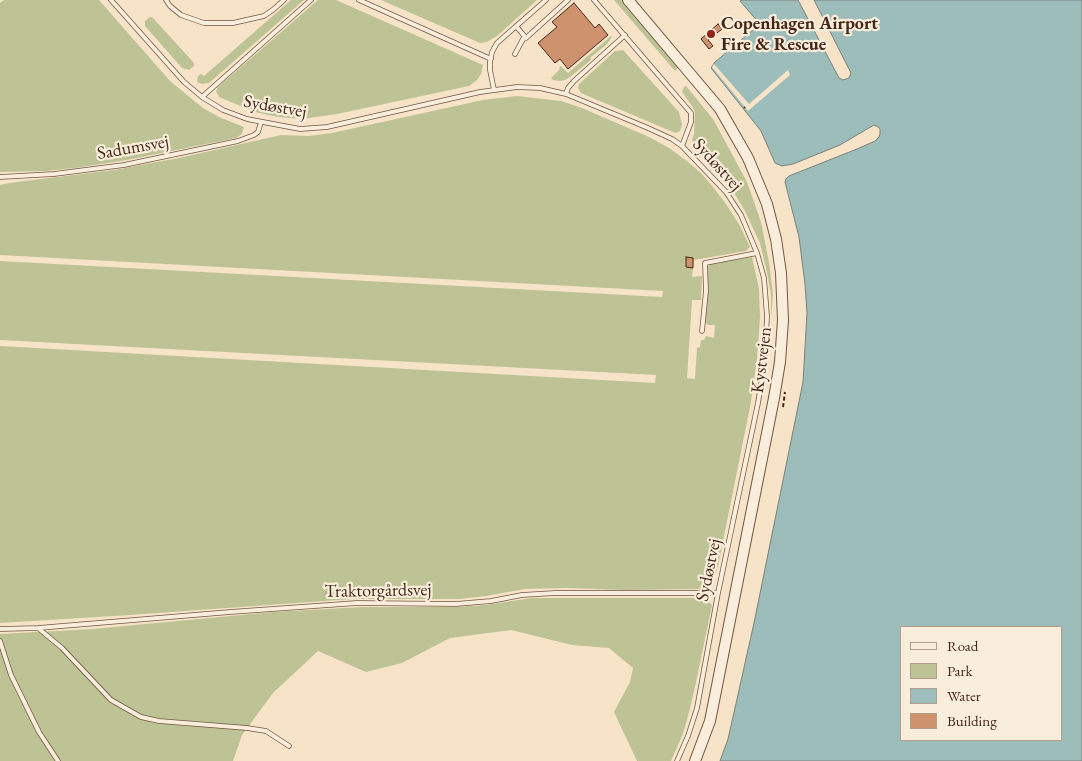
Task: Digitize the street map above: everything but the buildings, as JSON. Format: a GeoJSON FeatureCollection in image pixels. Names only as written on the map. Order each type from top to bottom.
{"type":"FeatureCollection","features":[{"type":"Feature","properties":{"kind":"street","name":"Kystvejen"},"geometry":{"type":"LineString","coordinates":[[628,0],[720,108],[748,158],[766,204],[776,239],[781,273],[783,320],[780,362],[774,398],[710,721],[696,761]]}},
{"type":"Feature","properties":{"kind":"lane","name":"Sydøstvej"},"geometry":{"type":"LineString","coordinates":[[111,0],[184,82],[202,97],[223,110],[247,119],[300,129],[327,127],[471,94],[494,90],[540,88],[566,94],[648,128],[682,146],[726,192],[741,215],[757,253],[764,278],[767,316],[765,359],[758,403],[696,708],[688,736],[677,761]]}},
{"type":"Feature","properties":{"kind":"lane"},"geometry":{"type":"LineString","coordinates":[[166,0],[181,15],[204,23],[217,24],[233,23],[264,16],[284,0]]}},
{"type":"Feature","properties":{"kind":"lane"},"geometry":{"type":"LineString","coordinates":[[202,97],[311,0]]}},
{"type":"Feature","properties":{"kind":"lane"},"geometry":{"type":"LineString","coordinates":[[360,0],[491,59]]}},
{"type":"Feature","properties":{"kind":"lane"},"geometry":{"type":"LineString","coordinates":[[494,90],[490,70],[492,52],[497,43],[546,0]]}},
{"type":"Feature","properties":{"kind":"lane"},"geometry":{"type":"LineString","coordinates":[[515,54],[523,39],[568,0]]}},
{"type":"Feature","properties":{"kind":"lane"},"geometry":{"type":"LineString","coordinates":[[594,0],[690,113],[691,122],[682,146]]}},
{"type":"Feature","properties":{"kind":"lane"},"geometry":{"type":"LineString","coordinates":[[516,26],[526,38]]}},
{"type":"Feature","properties":{"kind":"lane"},"geometry":{"type":"LineString","coordinates":[[566,94],[574,80],[625,35]]}},
{"type":"Feature","properties":{"kind":"lane","name":"Sadumsvej"},"geometry":{"type":"LineString","coordinates":[[0,178],[54,174],[124,165],[238,141],[254,136],[258,132],[261,122]]}},
{"type":"Feature","properties":{"kind":"lane"},"geometry":{"type":"LineString","coordinates":[[702,331],[706,291],[704,263],[757,253]]}},
{"type":"Feature","properties":{"kind":"lane","name":"Traktorgårdsvej"},"geometry":{"type":"LineString","coordinates":[[0,629],[38,628],[357,603],[456,604],[491,601],[522,595],[555,593],[718,593]]}},
{"type":"Feature","properties":{"kind":"lane"},"geometry":{"type":"LineString","coordinates":[[38,628],[62,648],[111,700],[141,717],[159,721],[266,731],[289,746]]}},
{"type":"Feature","properties":{"kind":"lane"},"geometry":{"type":"LineString","coordinates":[[0,641],[11,675],[39,732],[58,761]]}},
{"type":"Feature","properties":{"kind":"path"},"geometry":{"type":"LineString","coordinates":[[783,407],[786,389]]}},
{"type":"Feature","properties":{"kind":"green space"},"geometry":{"type":"Polygon","coordinates":[[[4,0],[99,0],[170,81],[203,108],[244,127],[242,134],[236,138],[127,160],[45,171],[0,172],[0,3],[4,0]]]}},
{"type":"Feature","properties":{"kind":"green space"},"geometry":{"type":"Polygon","coordinates":[[[291,0],[304,0],[209,83],[202,84],[197,82],[198,76],[201,74],[204,76],[291,0]]]}},
{"type":"Feature","properties":{"kind":"green space"},"geometry":{"type":"Polygon","coordinates":[[[318,0],[336,0],[483,65],[481,74],[469,86],[337,114],[302,119],[278,117],[255,112],[219,97],[216,91],[218,87],[318,0]]]}},
{"type":"Feature","properties":{"kind":"green space"},"geometry":{"type":"Polygon","coordinates":[[[381,0],[537,0],[497,36],[487,42],[480,43],[381,0]]]}},
{"type":"Feature","properties":{"kind":"green space"},"geometry":{"type":"Polygon","coordinates":[[[614,0],[622,0],[679,67],[675,71],[614,0]]]}},
{"type":"Feature","properties":{"kind":"green space"},"geometry":{"type":"Polygon","coordinates":[[[150,17],[194,63],[194,66],[189,70],[182,68],[145,26],[145,21],[150,17]]]}},
{"type":"Feature","properties":{"kind":"green space"},"geometry":{"type":"Polygon","coordinates":[[[611,36],[607,44],[590,58],[591,60],[570,77],[560,81],[551,78],[561,66],[568,73],[611,36]]]}},
{"type":"Feature","properties":{"kind":"green space"},"geometry":{"type":"Polygon","coordinates":[[[623,50],[679,112],[682,125],[680,131],[673,132],[581,93],[578,88],[579,84],[615,51],[623,50]]]}},
{"type":"Feature","properties":{"kind":"green space"},"geometry":{"type":"Polygon","coordinates":[[[686,86],[713,119],[747,182],[761,222],[769,262],[773,295],[771,318],[771,295],[760,243],[733,191],[695,149],[692,140],[695,112],[682,92],[686,86]]]}},
{"type":"Feature","properties":{"kind":"green space"},"geometry":{"type":"Polygon","coordinates":[[[517,96],[561,101],[582,108],[649,137],[669,148],[701,173],[713,187],[740,226],[750,247],[746,251],[694,260],[692,277],[702,276],[701,300],[692,300],[687,378],[695,379],[697,348],[700,347],[701,340],[704,340],[706,336],[714,338],[715,325],[708,325],[705,322],[708,267],[710,264],[752,257],[759,289],[760,317],[751,402],[718,566],[712,583],[698,589],[525,589],[459,599],[352,599],[0,623],[0,346],[655,383],[656,375],[0,340],[0,261],[662,297],[663,291],[0,255],[0,185],[114,170],[179,158],[281,135],[309,136],[332,133],[483,100],[517,96]]]}},
{"type":"Feature","properties":{"kind":"green space"},"geometry":{"type":"Polygon","coordinates":[[[532,598],[705,598],[712,605],[687,720],[671,761],[637,761],[614,712],[630,682],[633,668],[609,648],[572,645],[511,630],[450,638],[402,663],[366,672],[318,651],[273,693],[242,735],[233,761],[0,761],[0,634],[93,629],[273,612],[364,607],[457,607],[532,598]]]}},
{"type":"Feature","properties":{"kind":"water"},"geometry":{"type":"Polygon","coordinates":[[[798,0],[839,78],[843,80],[849,78],[851,73],[814,0],[1082,0],[1082,761],[720,761],[728,739],[754,623],[803,382],[807,313],[805,284],[799,237],[785,182],[789,176],[875,141],[880,134],[880,129],[874,125],[840,145],[793,164],[782,166],[775,163],[761,131],[711,68],[715,62],[760,24],[740,1],[798,0]]]}},
{"type":"Feature","properties":{"kind":"pier"},"geometry":{"type":"Polygon","coordinates":[[[714,64],[749,104],[788,70],[790,75],[748,111],[712,67],[714,64]]]}},
{"type":"Feature","properties":{"kind":"place","name":"Copenhagen Airport Fire & Rescue"},"geometry":{"type":"Point","coordinates":[711,34]}}]}
